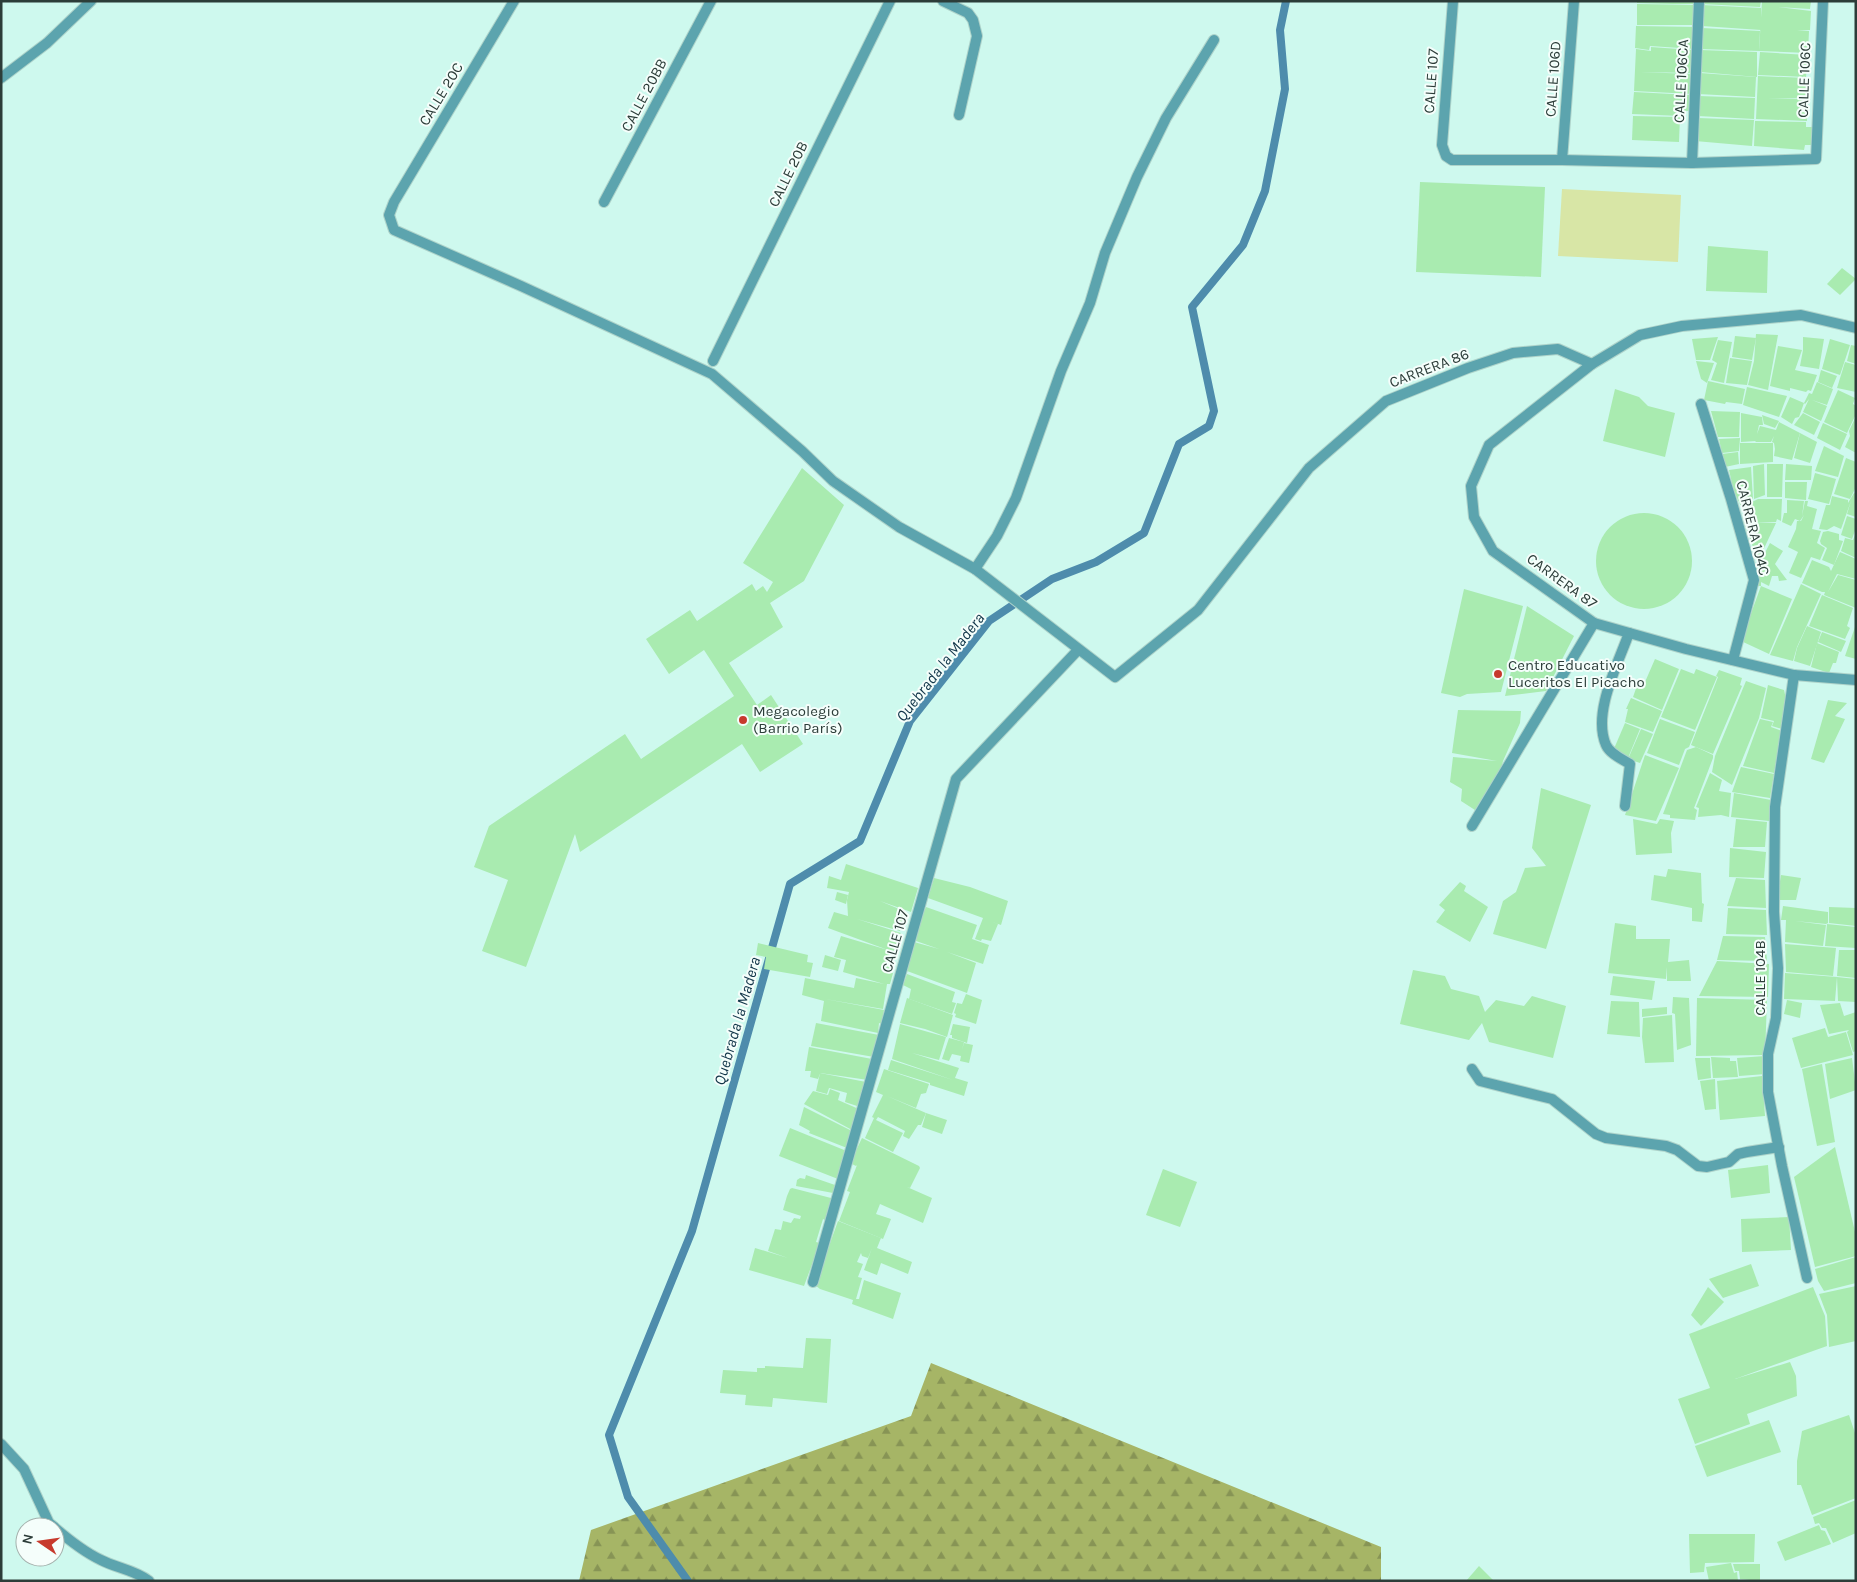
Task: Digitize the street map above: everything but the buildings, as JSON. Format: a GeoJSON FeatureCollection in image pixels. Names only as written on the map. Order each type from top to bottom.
{"type":"FeatureCollection","features":[{"type":"Feature","properties":{"kind":"street"},"geometry":{"type":"LineString","coordinates":[[1,78],[47,43],[91,1]]}},
{"type":"Feature","properties":{"kind":"street","name":"CALLE 20C"},"geometry":{"type":"LineString","coordinates":[[514,1],[394,202],[389,215],[394,230],[712,374],[802,451],[833,481],[899,527],[975,569]]}},
{"type":"Feature","properties":{"kind":"street","name":"CALLE 20BB"},"geometry":{"type":"LineString","coordinates":[[604,202],[711,1]]}},
{"type":"Feature","properties":{"kind":"street","name":"CALLE 20B"},"geometry":{"type":"LineString","coordinates":[[713,361],[890,1]]}},
{"type":"Feature","properties":{"kind":"street"},"geometry":{"type":"LineString","coordinates":[[943,1],[968,13],[973,20],[977,36],[959,115]]}},
{"type":"Feature","properties":{"kind":"street","name":"CALLE 107"},"geometry":{"type":"LineString","coordinates":[[1453,1],[1442,145],[1446,156],[1452,160],[1562,160]]}},
{"type":"Feature","properties":{"kind":"street","name":"CALLE 106D"},"geometry":{"type":"LineString","coordinates":[[1562,160],[1574,1]]}},
{"type":"Feature","properties":{"kind":"street","name":"CALLE 106CA"},"geometry":{"type":"LineString","coordinates":[[1692,163],[1699,1]]}},
{"type":"Feature","properties":{"kind":"street","name":"CALLE 106C"},"geometry":{"type":"LineString","coordinates":[[1692,163],[1816,159],[1823,1]]}},
{"type":"Feature","properties":{"kind":"street"},"geometry":{"type":"LineString","coordinates":[[1078,650],[975,569],[997,536],[1016,498],[1061,371],[1090,303],[1105,253],[1137,177],[1166,118],[1214,40]]}},
{"type":"Feature","properties":{"kind":"street"},"geometry":{"type":"LineString","coordinates":[[1562,160],[1692,163]]}},
{"type":"Feature","properties":{"kind":"street"},"geometry":{"type":"LineString","coordinates":[[1592,364],[1640,335],[1682,326],[1801,315],[1856,328]]}},
{"type":"Feature","properties":{"kind":"street","name":"CARRERA 86"},"geometry":{"type":"LineString","coordinates":[[1078,650],[1115,677],[1198,610],[1309,468],[1386,401],[1468,368],[1513,353],[1558,349],[1592,364]]}},
{"type":"Feature","properties":{"kind":"street","name":"CARRERA 87"},"geometry":{"type":"LineString","coordinates":[[1592,364],[1489,445],[1471,486],[1474,518],[1493,551],[1594,623],[1686,649],[1794,675],[1856,680]]}},
{"type":"Feature","properties":{"kind":"street","name":"CARRERA 104C"},"geometry":{"type":"LineString","coordinates":[[1701,404],[1754,580],[1733,660]]}},
{"type":"Feature","properties":{"kind":"street"},"geometry":{"type":"LineString","coordinates":[[1472,826],[1594,623]]}},
{"type":"Feature","properties":{"kind":"street"},"geometry":{"type":"LineString","coordinates":[[1625,806],[1630,764],[1615,755],[1606,746],[1603,730],[1603,704],[1629,633]]}},
{"type":"Feature","properties":{"kind":"street","name":"CALLE 107"},"geometry":{"type":"LineString","coordinates":[[813,1282],[956,779],[1078,650]]}},
{"type":"Feature","properties":{"kind":"street","name":"CALLE 104B"},"geometry":{"type":"LineString","coordinates":[[1794,675],[1775,807],[1774,912],[1778,968],[1776,1018],[1768,1054],[1768,1092],[1807,1278]]}},
{"type":"Feature","properties":{"kind":"street"},"geometry":{"type":"LineString","coordinates":[[1472,1069],[1480,1082],[1552,1099],[1596,1134],[1606,1138],[1666,1146],[1677,1150],[1698,1166],[1707,1167],[1729,1162],[1738,1154],[1778,1147]]}},
{"type":"Feature","properties":{"kind":"street"},"geometry":{"type":"LineString","coordinates":[[1,1444],[24,1469],[46,1517]]}},
{"type":"Feature","properties":{"kind":"street"},"geometry":{"type":"LineString","coordinates":[[65,1537],[102,1561],[140,1575],[149,1581]]}},
{"type":"Feature","properties":{"kind":"green space"},"geometry":{"type":"Polygon","coordinates":[[[1562,189],[1681,195],[1678,262],[1558,256],[1562,189]]]}},
{"type":"Feature","properties":{"kind":"green space"},"geometry":{"type":"Polygon","coordinates":[[[931,1363],[1381,1547],[1381,1581],[579,1581],[591,1530],[911,1416],[931,1363]]]}},
{"type":"Feature","properties":{"kind":"waterway","name":"Quebrada la Madera"},"geometry":{"type":"LineString","coordinates":[[688,1581],[628,1497],[609,1435],[692,1231],[790,884],[860,841],[910,721],[989,621],[1052,579],[1096,562],[1144,533],[1179,444],[1209,426],[1214,411],[1192,307],[1243,245],[1265,191],[1285,89],[1280,30],[1286,1]]}},
{"type":"Feature","properties":{"kind":"place","name":"Centro Educativo Luceritos El Picacho"},"geometry":{"type":"Point","coordinates":[1498,674]}},
{"type":"Feature","properties":{"kind":"place","name":"Megacolegio (Barrio París)"},"geometry":{"type":"Point","coordinates":[743,720]}}]}
